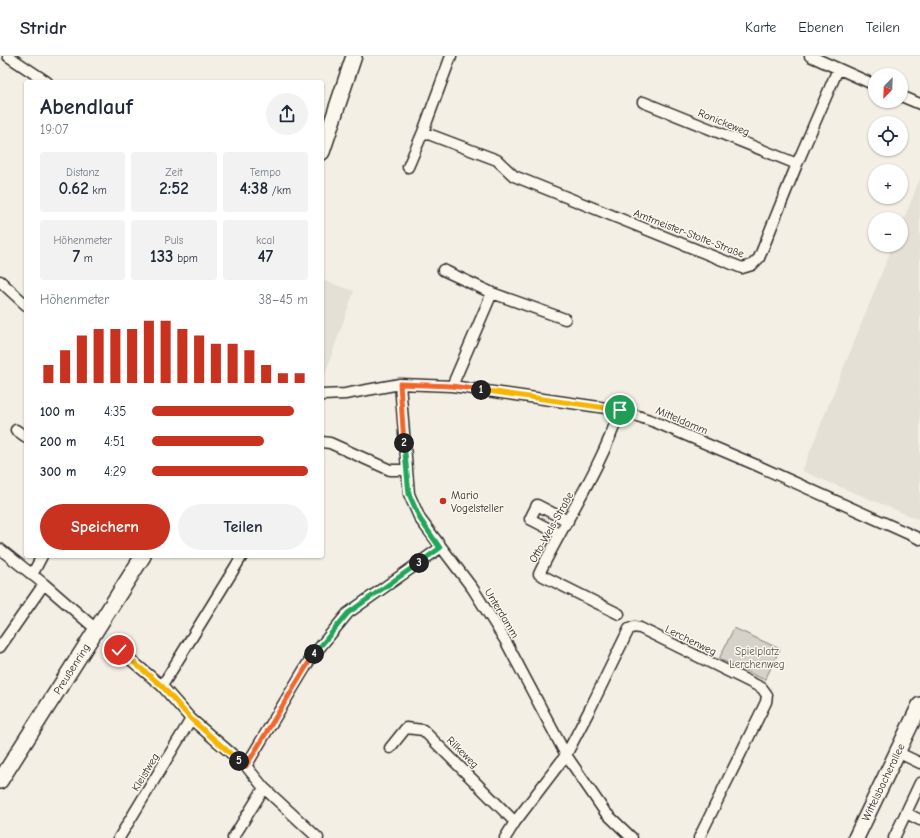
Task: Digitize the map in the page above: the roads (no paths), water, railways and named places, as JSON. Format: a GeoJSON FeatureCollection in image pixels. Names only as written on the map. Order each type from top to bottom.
{"type":"FeatureCollection","features":[{"type":"Feature","properties":{"kind":"street"},"geometry":{"type":"LineString","coordinates":[[8,56],[44,80]]}},
{"type":"Feature","properties":{"kind":"street"},"geometry":{"type":"LineString","coordinates":[[324,146],[354,56]]}},
{"type":"Feature","properties":{"kind":"street"},"geometry":{"type":"LineString","coordinates":[[408,167],[423,132],[451,56]]}},
{"type":"Feature","properties":{"kind":"street"},"geometry":{"type":"LineString","coordinates":[[810,56],[868,82]]}},
{"type":"Feature","properties":{"kind":"street","name":"Amtmeister-Stolte-Straße"},"geometry":{"type":"LineString","coordinates":[[423,132],[497,160],[514,176],[742,268],[752,265],[759,258],[838,69]]}},
{"type":"Feature","properties":{"kind":"street"},"geometry":{"type":"LineString","coordinates":[[908,99],[920,104]]}},
{"type":"Feature","properties":{"kind":"street","name":"Ronickeweg"},"geometry":{"type":"LineString","coordinates":[[642,102],[797,164]]}},
{"type":"Feature","properties":{"kind":"street"},"geometry":{"type":"LineString","coordinates":[[442,270],[492,293],[565,319]]}},
{"type":"Feature","properties":{"kind":"street"},"geometry":{"type":"LineString","coordinates":[[0,281],[24,303]]}},
{"type":"Feature","properties":{"kind":"street"},"geometry":{"type":"LineString","coordinates":[[452,386],[492,293]]}},
{"type":"Feature","properties":{"kind":"street","name":"Mitteldamm"},"geometry":{"type":"LineString","coordinates":[[324,395],[346,394],[400,384],[452,386],[620,410],[655,422],[756,465],[920,539]]}},
{"type":"Feature","properties":{"kind":"street","name":"Unterdamm"},"geometry":{"type":"LineString","coordinates":[[400,384],[409,494],[420,519],[440,548],[473,589],[505,640],[566,755],[605,812],[632,838]]}},
{"type":"Feature","properties":{"kind":"street","name":"Otto-Wels-Straße"},"geometry":{"type":"LineString","coordinates":[[619,614],[539,574],[559,534],[584,493],[620,410]]}},
{"type":"Feature","properties":{"kind":"street"},"geometry":{"type":"LineString","coordinates":[[16,430],[24,436]]}},
{"type":"Feature","properties":{"kind":"street"},"geometry":{"type":"LineString","coordinates":[[324,442],[330,443],[390,470],[406,470]]}},
{"type":"Feature","properties":{"kind":"street"},"geometry":{"type":"LineString","coordinates":[[559,534],[530,519],[537,506],[568,520]]}},
{"type":"Feature","properties":{"kind":"street"},"geometry":{"type":"LineString","coordinates":[[246,766],[311,658],[348,613],[440,548]]}},
{"type":"Feature","properties":{"kind":"street"},"geometry":{"type":"LineString","coordinates":[[0,549],[44,584],[97,630]]}},
{"type":"Feature","properties":{"kind":"street"},"geometry":{"type":"LineString","coordinates":[[32,575],[41,558]]}},
{"type":"Feature","properties":{"kind":"street","name":"Preußenring"},"geometry":{"type":"LineString","coordinates":[[0,781],[142,558]]}},
{"type":"Feature","properties":{"kind":"street"},"geometry":{"type":"LineString","coordinates":[[162,686],[241,558]]}},
{"type":"Feature","properties":{"kind":"street"},"geometry":{"type":"LineString","coordinates":[[0,647],[44,584]]}},
{"type":"Feature","properties":{"kind":"street","name":"Lerchenweg"},"geometry":{"type":"LineString","coordinates":[[566,755],[629,629],[634,627],[640,628],[762,688],[767,694],[766,702],[699,838]]}},
{"type":"Feature","properties":{"kind":"street"},"geometry":{"type":"LineString","coordinates":[[119,650],[162,686],[191,719],[246,766],[264,788],[318,838]]}},
{"type":"Feature","properties":{"kind":"street","name":"Wittelsbacherallee"},"geometry":{"type":"LineString","coordinates":[[856,838],[920,705]]}},
{"type":"Feature","properties":{"kind":"street","name":"Kleistweg"},"geometry":{"type":"LineString","coordinates":[[119,838],[191,719]]}},
{"type":"Feature","properties":{"kind":"street","name":"Rilkeweg"},"geometry":{"type":"LineString","coordinates":[[390,748],[406,728],[423,730],[515,822]]}},
{"type":"Feature","properties":{"kind":"street"},"geometry":{"type":"LineString","coordinates":[[897,752],[920,763]]}},
{"type":"Feature","properties":{"kind":"street"},"geometry":{"type":"LineString","coordinates":[[505,838],[515,822],[566,755]]}},
{"type":"Feature","properties":{"kind":"street"},"geometry":{"type":"LineString","coordinates":[[894,838],[920,783]]}},
{"type":"Feature","properties":{"kind":"street"},"geometry":{"type":"LineString","coordinates":[[233,838],[264,788]]}},
{"type":"Feature","properties":{"kind":"street"},"geometry":{"type":"LineString","coordinates":[[906,813],[920,820]]}},
{"type":"Feature","properties":{"kind":"place","name":"Mario Vogelsteller"},"geometry":{"type":"Point","coordinates":[443,501]}},
{"type":"Feature","properties":{"kind":"park label","name":"Spielplatz Lerchenweg"},"geometry":{"type":"Point","coordinates":[757,657]}}]}
